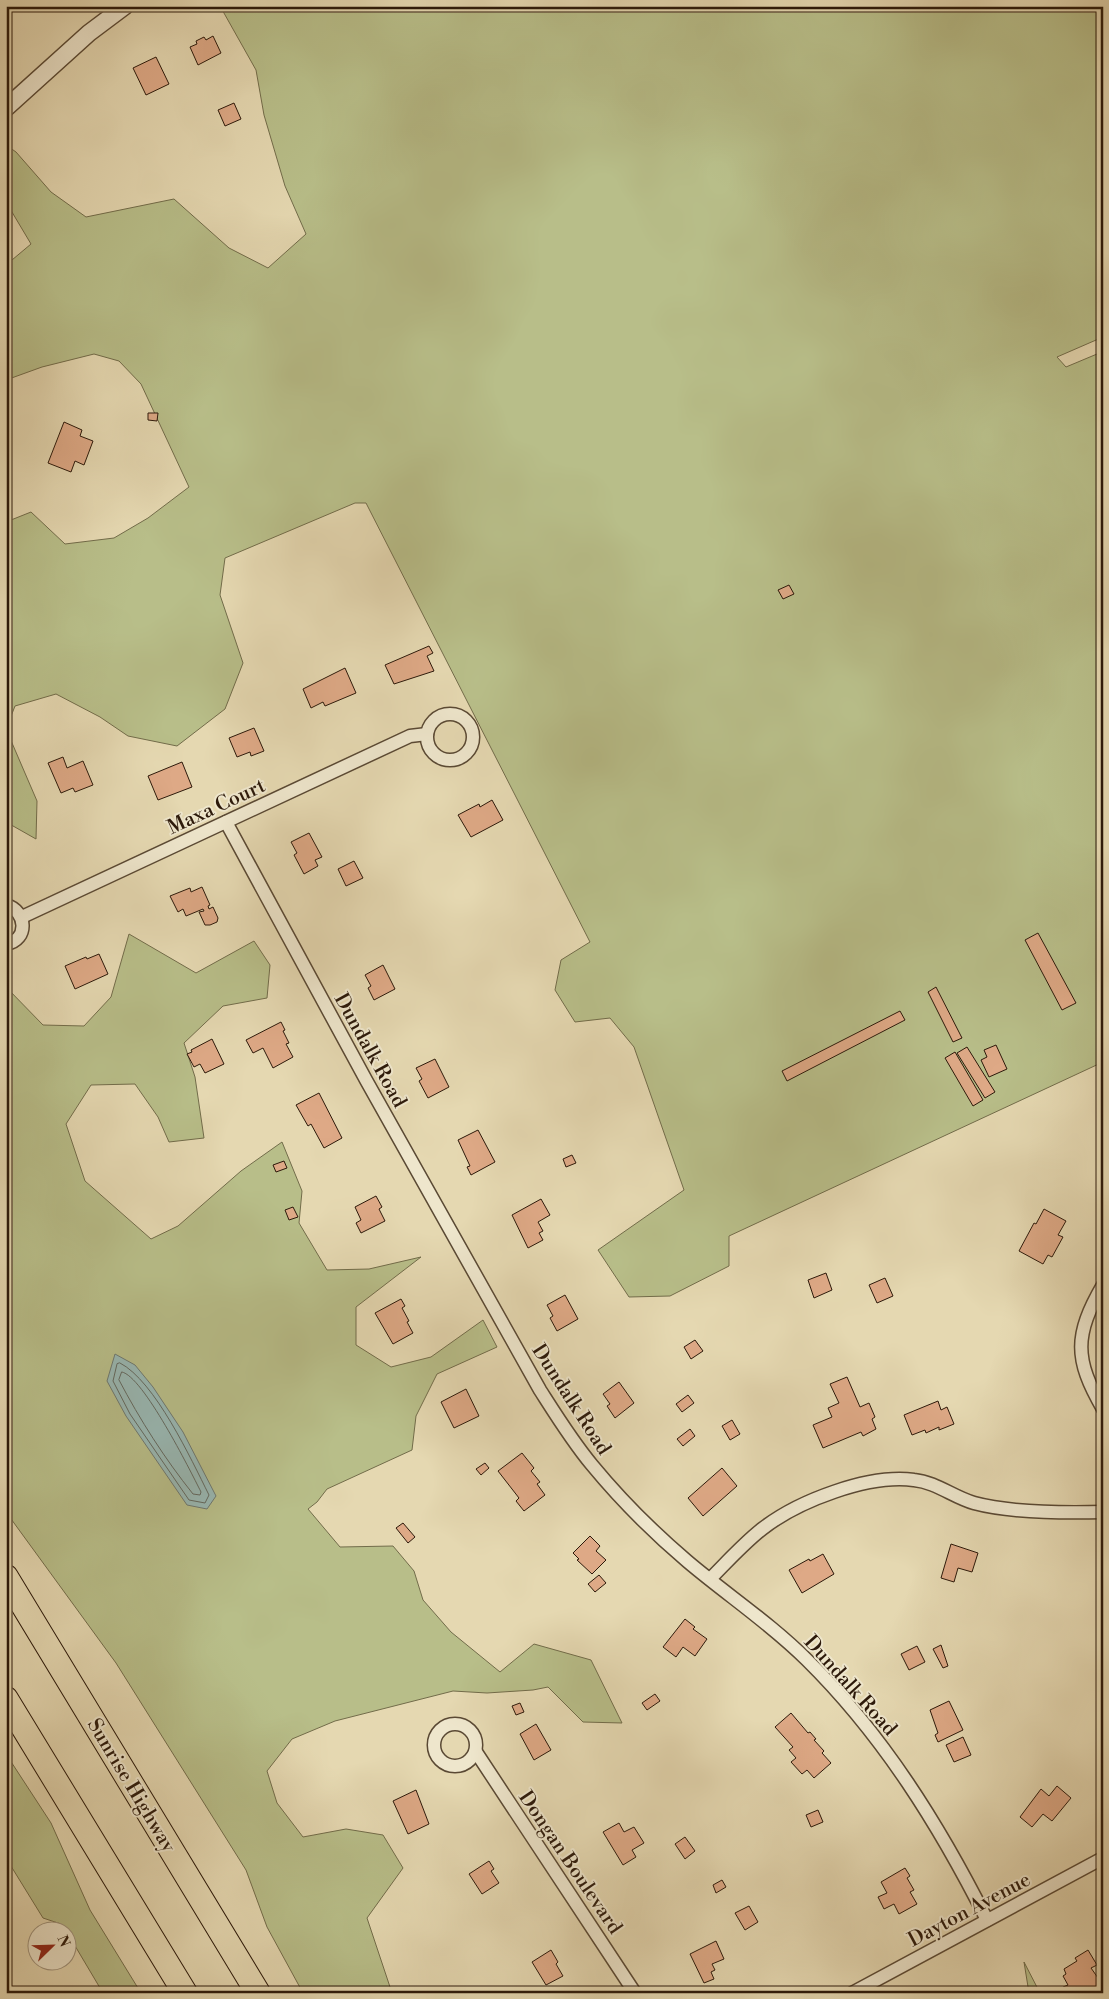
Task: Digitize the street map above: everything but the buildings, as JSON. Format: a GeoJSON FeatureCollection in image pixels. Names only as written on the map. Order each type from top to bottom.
{"type":"FeatureCollection","features":[{"type":"Feature","properties":{"kind":"highway","name":"Sunrise Highway"},"geometry":{"type":"LineString","coordinates":[[6,1577],[258,1993]]}},
{"type":"Feature","properties":{"kind":"highway"},"geometry":{"type":"LineString","coordinates":[[6,1699],[185,1993]]}},
{"type":"Feature","properties":{"kind":"street"},"geometry":{"type":"LineString","coordinates":[[6,108],[90,33],[125,6]]}},
{"type":"Feature","properties":{"kind":"street","name":"Maxa Court"},"geometry":{"type":"LineString","coordinates":[[22,917],[410,736],[427,734]]}},
{"type":"Feature","properties":{"kind":"street","name":"Dundalk Road"},"geometry":{"type":"LineString","coordinates":[[226,822],[540,1390],[591,1464],[654,1530],[710,1580],[766,1622],[805,1658],[855,1712],[900,1770],[923,1805],[958,1865],[986,1920]]}},
{"type":"Feature","properties":{"kind":"street"},"geometry":{"type":"LineString","coordinates":[[6,905],[13,907],[22,917],[23,930],[16,940],[6,944]]}},
{"type":"Feature","properties":{"kind":"street"},"geometry":{"type":"LineString","coordinates":[[1103,1285],[1088,1310],[1080,1338],[1086,1377],[1103,1409]]}},
{"type":"Feature","properties":{"kind":"street"},"geometry":{"type":"LineString","coordinates":[[710,1580],[763,1528],[794,1508],[833,1492],[873,1482],[912,1479],[925,1482],[985,1506],[1031,1510],[1103,1512]]}},
{"type":"Feature","properties":{"kind":"street","name":"Dongan Boulevard"},"geometry":{"type":"LineString","coordinates":[[476,1752],[635,1993]]}},
{"type":"Feature","properties":{"kind":"street","name":"Dayton Avenue"},"geometry":{"type":"LineString","coordinates":[[852,1993],[1103,1858]]}},
{"type":"Feature","properties":{"kind":"green space"},"geometry":{"type":"Polygon","coordinates":[[[220,6],[1103,6],[1103,337],[1057,357],[1066,367],[1097,354],[1103,359],[1103,1062],[729,1236],[729,1266],[670,1296],[629,1297],[598,1250],[684,1190],[634,1047],[610,1018],[575,1022],[555,990],[561,960],[590,942],[366,503],[355,503],[225,558],[220,595],[243,663],[225,709],[177,746],[128,736],[100,717],[56,694],[15,706],[6,729],[6,522],[31,512],[65,544],[114,538],[148,518],[189,487],[141,384],[119,361],[94,354],[42,367],[6,380],[6,265],[31,244],[6,202],[6,145],[16,152],[51,192],[86,217],[174,199],[229,248],[268,268],[306,234],[285,186],[264,115],[256,70],[220,6]]]}},
{"type":"Feature","properties":{"kind":"green space"},"geometry":{"type":"Polygon","coordinates":[[[6,729],[37,801],[36,839],[6,822],[6,729]]]}},
{"type":"Feature","properties":{"kind":"green space"},"geometry":{"type":"Polygon","coordinates":[[[129,934],[196,973],[254,941],[270,965],[267,998],[223,1006],[184,1043],[195,1077],[204,1138],[169,1142],[158,1117],[135,1084],[91,1085],[66,1124],[85,1181],[151,1239],[178,1226],[241,1171],[282,1142],[302,1191],[299,1223],[327,1270],[369,1269],[421,1257],[356,1307],[356,1345],[391,1367],[431,1357],[483,1320],[497,1347],[437,1374],[416,1416],[412,1450],[327,1489],[317,1502],[308,1509],[340,1547],[393,1546],[414,1571],[423,1600],[451,1632],[500,1672],[534,1644],[591,1660],[622,1723],[583,1722],[548,1687],[533,1690],[487,1693],[453,1691],[335,1721],[292,1739],[267,1771],[277,1803],[303,1837],[346,1829],[383,1835],[403,1868],[367,1918],[392,1993],[303,1993],[267,1927],[246,1870],[116,1663],[6,1512],[6,987],[43,1025],[84,1026],[111,997],[129,934]]]}},
{"type":"Feature","properties":{"kind":"green space"},"geometry":{"type":"Polygon","coordinates":[[[6,1754],[51,1823],[90,1910],[141,1993],[103,1993],[78,1951],[78,1922],[55,1922],[43,1918],[6,1858],[6,1754]]]}},
{"type":"Feature","properties":{"kind":"green space"},"geometry":{"type":"Polygon","coordinates":[[[1024,1962],[1040,1993],[1029,1993],[1024,1962]]]}},
{"type":"Feature","properties":{"kind":"water"},"geometry":{"type":"Polygon","coordinates":[[[115,1354],[135,1365],[153,1387],[183,1432],[216,1496],[207,1509],[187,1505],[126,1416],[107,1381],[115,1354]]]}}]}
